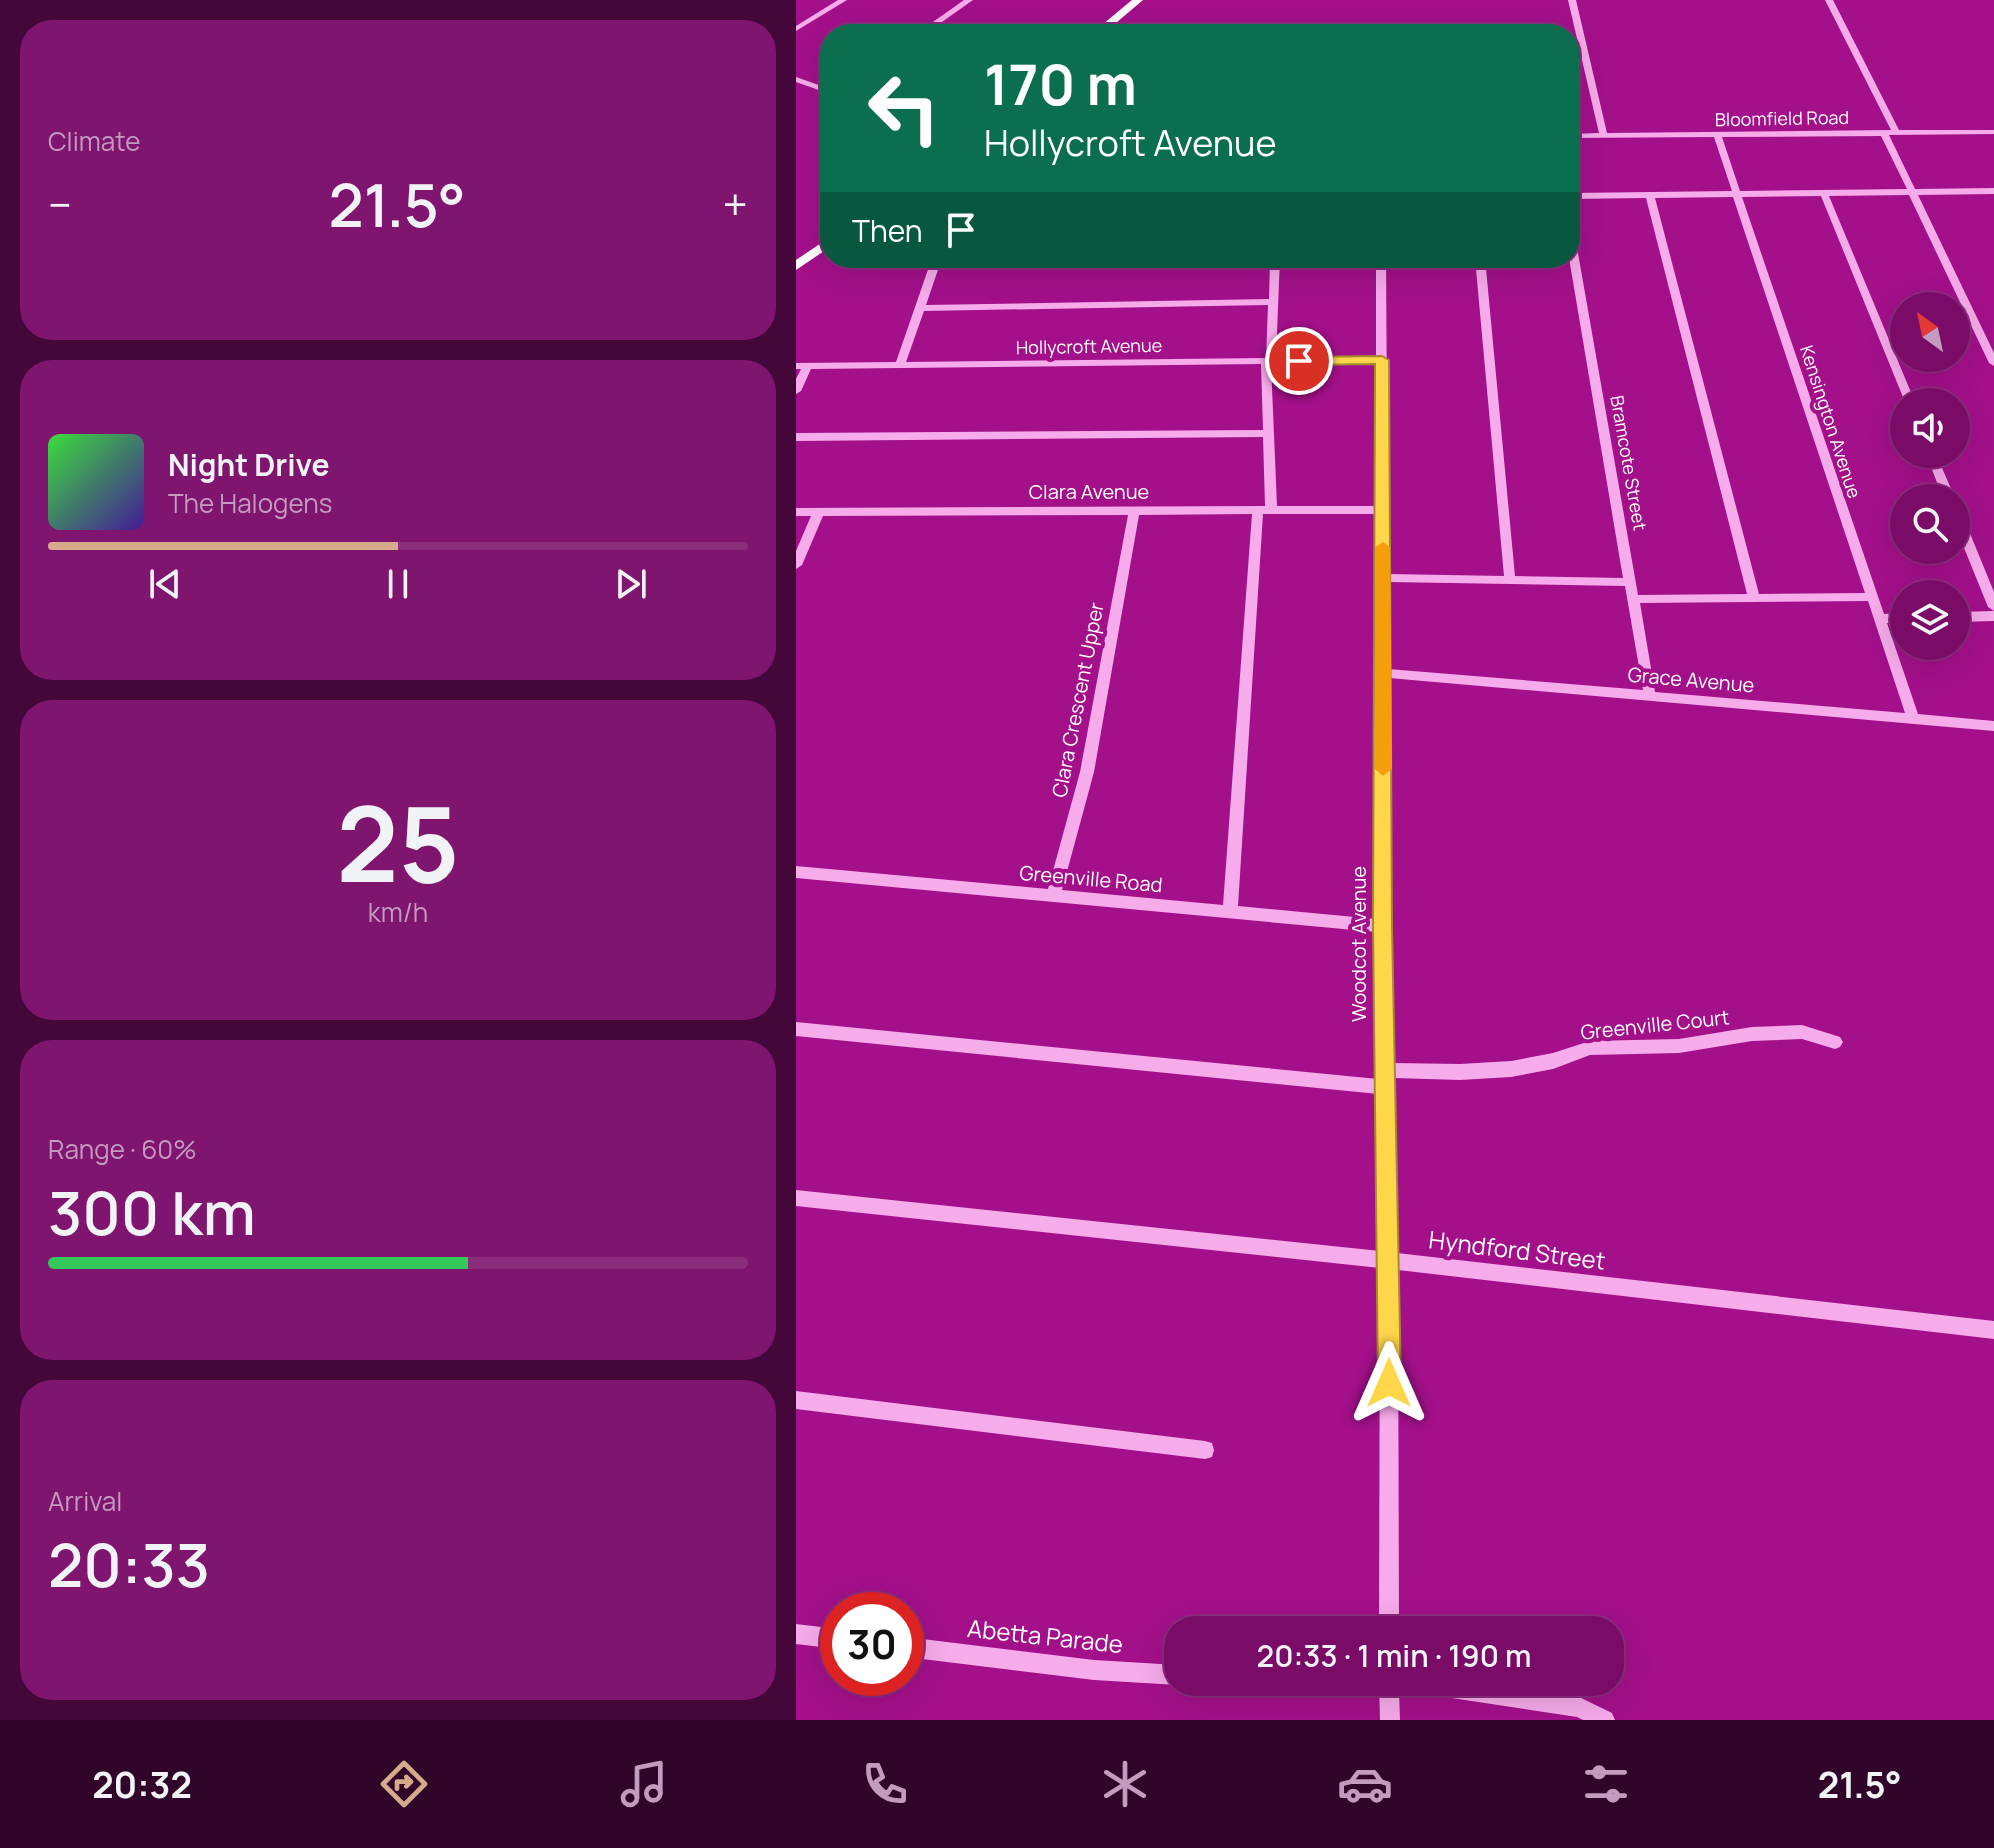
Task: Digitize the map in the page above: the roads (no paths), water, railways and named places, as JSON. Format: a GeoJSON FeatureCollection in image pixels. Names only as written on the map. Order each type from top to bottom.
{"type":"FeatureCollection","features":[{"type":"Feature","properties":{"kind":"main road"},"geometry":{"type":"LineString","coordinates":[[1108,24],[1138,0]]}},
{"type":"Feature","properties":{"kind":"main road"},"geometry":{"type":"LineString","coordinates":[[796,266],[820,251]]}},
{"type":"Feature","properties":{"kind":"street"},"geometry":{"type":"LineString","coordinates":[[796,29],[843,0]]}},
{"type":"Feature","properties":{"kind":"street"},"geometry":{"type":"LineString","coordinates":[[934,24],[969,0]]}},
{"type":"Feature","properties":{"kind":"street"},"geometry":{"type":"LineString","coordinates":[[1572,0],[1578,24]]}},
{"type":"Feature","properties":{"kind":"street"},"geometry":{"type":"LineString","coordinates":[[1829,0],[1896,133]]}},
{"type":"Feature","properties":{"kind":"street"},"geometry":{"type":"LineString","coordinates":[[1580,34],[1604,136]]}},
{"type":"Feature","properties":{"kind":"street"},"geometry":{"type":"LineString","coordinates":[[796,79],[820,88]]}},
{"type":"Feature","properties":{"kind":"street","name":"Bloomfield Road"},"geometry":{"type":"LineString","coordinates":[[1580,136],[1994,132]]}},
{"type":"Feature","properties":{"kind":"street"},"geometry":{"type":"LineString","coordinates":[[1884,133],[1910,193],[1994,363]]}},
{"type":"Feature","properties":{"kind":"street","name":"Kensington Avenue"},"geometry":{"type":"LineString","coordinates":[[1717,135],[1913,719]]}},
{"type":"Feature","properties":{"kind":"street"},"geometry":{"type":"LineString","coordinates":[[1580,196],[1994,192]]}},
{"type":"Feature","properties":{"kind":"street"},"geometry":{"type":"LineString","coordinates":[[1824,193],[1904,388]]}},
{"type":"Feature","properties":{"kind":"street"},"geometry":{"type":"LineString","coordinates":[[1650,195],[1754,596]]}},
{"type":"Feature","properties":{"kind":"street"},"geometry":{"type":"LineString","coordinates":[[900,365],[934,268]]}},
{"type":"Feature","properties":{"kind":"street"},"geometry":{"type":"LineString","coordinates":[[1230,911],[1264,509],[1275,268]]}},
{"type":"Feature","properties":{"kind":"street","name":"Woodcot Avenue"},"geometry":{"type":"LineString","coordinates":[[1381,268],[1389,1616]]}},
{"type":"Feature","properties":{"kind":"street"},"geometry":{"type":"LineString","coordinates":[[1481,268],[1510,580]]}},
{"type":"Feature","properties":{"kind":"street","name":"Bramcote Street"},"geometry":{"type":"LineString","coordinates":[[1576,268],[1650,697]]}},
{"type":"Feature","properties":{"kind":"street"},"geometry":{"type":"LineString","coordinates":[[920,308],[1274,302]]}},
{"type":"Feature","properties":{"kind":"street","name":"Hollycroft Avenue"},"geometry":{"type":"LineString","coordinates":[[802,366],[1382,360]]}},
{"type":"Feature","properties":{"kind":"street"},"geometry":{"type":"LineString","coordinates":[[796,391],[802,366]]}},
{"type":"Feature","properties":{"kind":"street"},"geometry":{"type":"LineString","coordinates":[[796,437],[1268,433]]}},
{"type":"Feature","properties":{"kind":"street","name":"Clara Crescent Upper"},"geometry":{"type":"LineString","coordinates":[[1053,896],[1087,772],[1134,510]]}},
{"type":"Feature","properties":{"kind":"street","name":"Clara Avenue"},"geometry":{"type":"LineString","coordinates":[[796,512],[1383,510]]}},
{"type":"Feature","properties":{"kind":"street"},"geometry":{"type":"LineString","coordinates":[[796,565],[819,511]]}},
{"type":"Feature","properties":{"kind":"street"},"geometry":{"type":"LineString","coordinates":[[1970,548],[1994,607]]}},
{"type":"Feature","properties":{"kind":"street"},"geometry":{"type":"LineString","coordinates":[[1383,578],[1630,582]]}},
{"type":"Feature","properties":{"kind":"street"},"geometry":{"type":"LineString","coordinates":[[1632,599],[1871,597]]}},
{"type":"Feature","properties":{"kind":"street"},"geometry":{"type":"LineString","coordinates":[[1970,617],[1994,616]]}},
{"type":"Feature","properties":{"kind":"street"},"geometry":{"type":"LineString","coordinates":[[1879,619],[1890,619]]}},
{"type":"Feature","properties":{"kind":"street","name":"Grace Avenue"},"geometry":{"type":"LineString","coordinates":[[1384,673],[1994,726]]}},
{"type":"Feature","properties":{"kind":"street","name":"Greenville Road"},"geometry":{"type":"LineString","coordinates":[[796,872],[1383,926]]}},
{"type":"Feature","properties":{"kind":"street","name":"Greenville Court"},"geometry":{"type":"LineString","coordinates":[[796,1029],[1384,1078],[1511,1069],[1553,1061],[1590,1048],[1679,1046],[1752,1034],[1802,1032],[1835,1042]]}},
{"type":"Feature","properties":{"kind":"street","name":"Hyndford Street"},"geometry":{"type":"LineString","coordinates":[[796,1198],[1389,1260],[1994,1330]]}},
{"type":"Feature","properties":{"kind":"street"},"geometry":{"type":"LineString","coordinates":[[796,1400],[1205,1450]]}},
{"type":"Feature","properties":{"kind":"street"},"geometry":{"type":"LineString","coordinates":[[796,1634],[820,1637]]}},
{"type":"Feature","properties":{"kind":"street","name":"Abetta Parade"},"geometry":{"type":"LineString","coordinates":[[924,1649],[1094,1670],[1164,1674]]}},
{"type":"Feature","properties":{"kind":"street"},"geometry":{"type":"LineString","coordinates":[[1389,1696],[1390,1720]]}},
{"type":"Feature","properties":{"kind":"street"},"geometry":{"type":"LineString","coordinates":[[1503,1696],[1579,1707],[1605,1720]]}}]}
